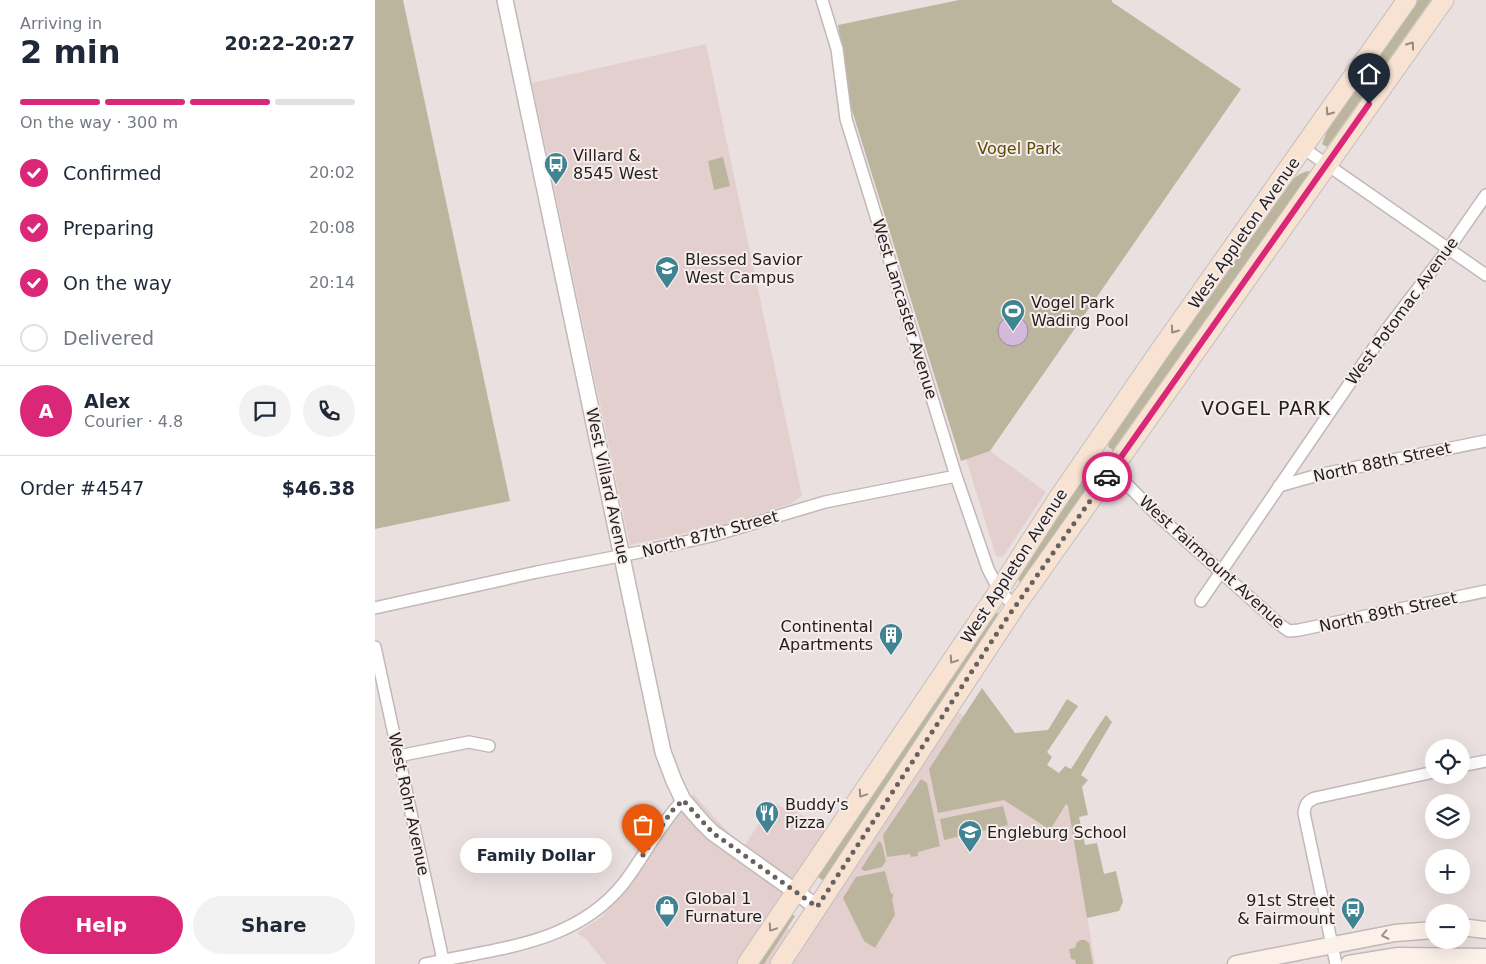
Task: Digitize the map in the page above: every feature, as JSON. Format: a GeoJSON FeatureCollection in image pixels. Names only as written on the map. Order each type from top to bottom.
{"type":"FeatureCollection","features":[{"type":"Feature","properties":{"kind":"main road","name":"West Appleton Avenue"},"geometry":{"type":"LineString","coordinates":[[747,964],[999,590],[1057,500],[1407,0]]}},
{"type":"Feature","properties":{"kind":"main road","name":"West Appleton Avenue"},"geometry":{"type":"LineString","coordinates":[[780,964],[1015,607],[1443,0]]}},
{"type":"Feature","properties":{"kind":"main road"},"geometry":{"type":"LineString","coordinates":[[1470,929],[1486,930]]}},
{"type":"Feature","properties":{"kind":"main road"},"geometry":{"type":"LineString","coordinates":[[1236,964],[1395,933],[1425,931]]}},
{"type":"Feature","properties":{"kind":"main road"},"geometry":{"type":"LineString","coordinates":[[1349,964],[1398,956],[1486,957]]}},
{"type":"Feature","properties":{"kind":"street","name":"West Villard Avenue"},"geometry":{"type":"LineString","coordinates":[[505,0],[663,752],[673,781],[683,800],[713,833],[817,907]]}},
{"type":"Feature","properties":{"kind":"street","name":"West Lancaster Avenue"},"geometry":{"type":"LineString","coordinates":[[822,0],[837,49],[846,119],[956,476],[988,569],[999,590],[1015,607]]}},
{"type":"Feature","properties":{"kind":"street"},"geometry":{"type":"LineString","coordinates":[[1303,148],[1486,275]]}},
{"type":"Feature","properties":{"kind":"street","name":"West Potomac Avenue"},"geometry":{"type":"LineString","coordinates":[[1201,601],[1384,333],[1449,248],[1486,195]]}},
{"type":"Feature","properties":{"kind":"street","name":"North 88th Street"},"geometry":{"type":"LineString","coordinates":[[1279,486],[1486,440]]}},
{"type":"Feature","properties":{"kind":"street","name":"West Fairmount Avenue"},"geometry":{"type":"LineString","coordinates":[[1090,452],[1112,469],[1153,510],[1289,631]]}},
{"type":"Feature","properties":{"kind":"street","name":"North 87th Street"},"geometry":{"type":"LineString","coordinates":[[375,608],[537,572],[623,556],[711,536],[825,502],[956,476]]}},
{"type":"Feature","properties":{"kind":"street","name":"North 89th Street"},"geometry":{"type":"LineString","coordinates":[[1289,631],[1486,591]]}},
{"type":"Feature","properties":{"kind":"street","name":"West Rohr Avenue"},"geometry":{"type":"LineString","coordinates":[[375,647],[443,960]]}},
{"type":"Feature","properties":{"kind":"street"},"geometry":{"type":"LineString","coordinates":[[399,756],[469,742],[489,746]]}},
{"type":"Feature","properties":{"kind":"street"},"geometry":{"type":"LineString","coordinates":[[1470,764],[1486,761]]}},
{"type":"Feature","properties":{"kind":"street"},"geometry":{"type":"LineString","coordinates":[[1335,964],[1304,812],[1305,806],[1309,800],[1315,798],[1425,774]]}},
{"type":"Feature","properties":{"kind":"street"},"geometry":{"type":"LineString","coordinates":[[425,964],[531,942],[560,932],[591,914],[611,898],[624,883],[671,812],[683,800]]}},
{"type":"Feature","properties":{"kind":"shaded area","name":"Blessed Savior West Campus"},"geometry":{"type":"Polygon","coordinates":[[[706,44],[802,496],[790,504],[724,525],[630,545],[532,83],[706,44]]]}},
{"type":"Feature","properties":{"kind":"shaded area","name":"Vogel Park Wading Pool"},"geometry":{"type":"Polygon","coordinates":[[[1013,316],[1024,320],[1028,331],[1024,342],[1013,346],[1002,342],[998,331],[1002,320],[1013,316]]]}},
{"type":"Feature","properties":{"kind":"shaded area"},"geometry":{"type":"Polygon","coordinates":[[[990,451],[1046,492],[1003,557],[996,556],[966,459],[990,451]]]}},
{"type":"Feature","properties":{"kind":"shaded area","name":"Engleburg School"},"geometry":{"type":"Polygon","coordinates":[[[958,712],[1064,789],[1068,802],[1095,964],[606,964],[586,939],[577,933],[603,916],[649,858],[693,794],[729,833],[745,845],[773,802],[790,812],[792,809],[826,830],[771,916],[805,940],[958,712]]]}},
{"type":"Feature","properties":{"kind":"green space"},"geometry":{"type":"Polygon","coordinates":[[[375,0],[403,0],[510,501],[375,529],[375,0]]]}},
{"type":"Feature","properties":{"kind":"green space","name":"Vogel Park"},"geometry":{"type":"Polygon","coordinates":[[[959,0],[1112,0],[1112,2],[1241,89],[990,451],[961,461],[851,107],[838,25],[959,0]]]}},
{"type":"Feature","properties":{"kind":"green space"},"geometry":{"type":"Polygon","coordinates":[[[1418,0],[1431,0],[1327,147],[1322,144],[1329,126],[1418,0]]]}},
{"type":"Feature","properties":{"kind":"green space"},"geometry":{"type":"Polygon","coordinates":[[[723,157],[730,186],[714,190],[708,161],[723,157]]]}},
{"type":"Feature","properties":{"kind":"green space"},"geometry":{"type":"Polygon","coordinates":[[[1308,171],[1310,172],[1294,195],[1113,450],[1108,447],[1114,431],[1283,191],[1297,176],[1308,171]]]}},
{"type":"Feature","properties":{"kind":"green space"},"geometry":{"type":"Polygon","coordinates":[[[1091,475],[1095,478],[1028,578],[1020,582],[1017,578],[1077,487],[1083,479],[1091,475]]]}},
{"type":"Feature","properties":{"kind":"green space"},"geometry":{"type":"Polygon","coordinates":[[[994,611],[999,615],[822,880],[817,876],[994,611]]]}},
{"type":"Feature","properties":{"kind":"green space"},"geometry":{"type":"Polygon","coordinates":[[[982,688],[1015,733],[1048,730],[1067,699],[1078,706],[1047,752],[1052,757],[1047,765],[1059,773],[1065,766],[1071,769],[1106,715],[1112,722],[1081,775],[1088,780],[1082,787],[1088,815],[1079,817],[1085,845],[1097,843],[1104,874],[1116,871],[1123,902],[1119,911],[1087,918],[1068,806],[1066,804],[1050,830],[1004,800],[938,813],[929,769],[982,688]]]}},
{"type":"Feature","properties":{"kind":"green space"},"geometry":{"type":"Polygon","coordinates":[[[921,779],[927,783],[940,846],[918,852],[918,856],[911,857],[910,854],[887,857],[883,835],[921,779]]]}},
{"type":"Feature","properties":{"kind":"green space"},"geometry":{"type":"Polygon","coordinates":[[[1003,806],[1008,825],[944,840],[940,819],[1003,806]]]}},
{"type":"Feature","properties":{"kind":"green space"},"geometry":{"type":"Polygon","coordinates":[[[879,841],[882,844],[886,861],[882,867],[865,871],[861,869],[879,841]]]}},
{"type":"Feature","properties":{"kind":"green space"},"geometry":{"type":"Polygon","coordinates":[[[885,871],[891,894],[893,893],[895,915],[875,948],[864,941],[843,898],[856,877],[885,871]]]}},
{"type":"Feature","properties":{"kind":"green space"},"geometry":{"type":"Polygon","coordinates":[[[790,914],[795,916],[764,964],[757,964],[790,914]]]}},
{"type":"Feature","properties":{"kind":"green space"},"geometry":{"type":"Polygon","coordinates":[[[1081,940],[1089,943],[1093,964],[1076,964],[1075,960],[1071,959],[1069,949],[1075,948],[1077,942],[1081,940]]]}},
{"type":"Feature","properties":{"kind":"way so far"},"geometry":{"type":"LineString","coordinates":[[643,855],[671,812],[683,800],[713,833],[817,907],[1007,618],[1107,477]]}},
{"type":"Feature","properties":{"kind":"place","name":"Villard & 8545 West"},"geometry":{"type":"Point","coordinates":[556,185]}},
{"type":"Feature","properties":{"kind":"place","name":"Blessed Savior West Campus"},"geometry":{"type":"Point","coordinates":[667,289]}},
{"type":"Feature","properties":{"kind":"place","name":"Vogel Park Wading Pool"},"geometry":{"type":"Point","coordinates":[1013,332]}},
{"type":"Feature","properties":{"kind":"place","name":"Continental Apartments"},"geometry":{"type":"Point","coordinates":[891,656]}},
{"type":"Feature","properties":{"kind":"place","name":"Buddy's Pizza"},"geometry":{"type":"Point","coordinates":[767,834]}},
{"type":"Feature","properties":{"kind":"place","name":"Engleburg School"},"geometry":{"type":"Point","coordinates":[970,853]}},
{"type":"Feature","properties":{"kind":"place","name":"Family Dollar"},"geometry":{"type":"Point","coordinates":[643,855]}},
{"type":"Feature","properties":{"kind":"place","name":"Global 1 Furnature"},"geometry":{"type":"Point","coordinates":[667,928]}},
{"type":"Feature","properties":{"kind":"place","name":"91st Street & Fairmount"},"geometry":{"type":"Point","coordinates":[1353,930]}},
{"type":"Feature","properties":{"kind":"district","name":"VOGEL PARK"},"geometry":{"type":"Point","coordinates":[1266,408]}},
{"type":"Feature","properties":{"kind":"route"},"geometry":{"type":"LineString","coordinates":[[1107,477],[1369,104]]}}]}
